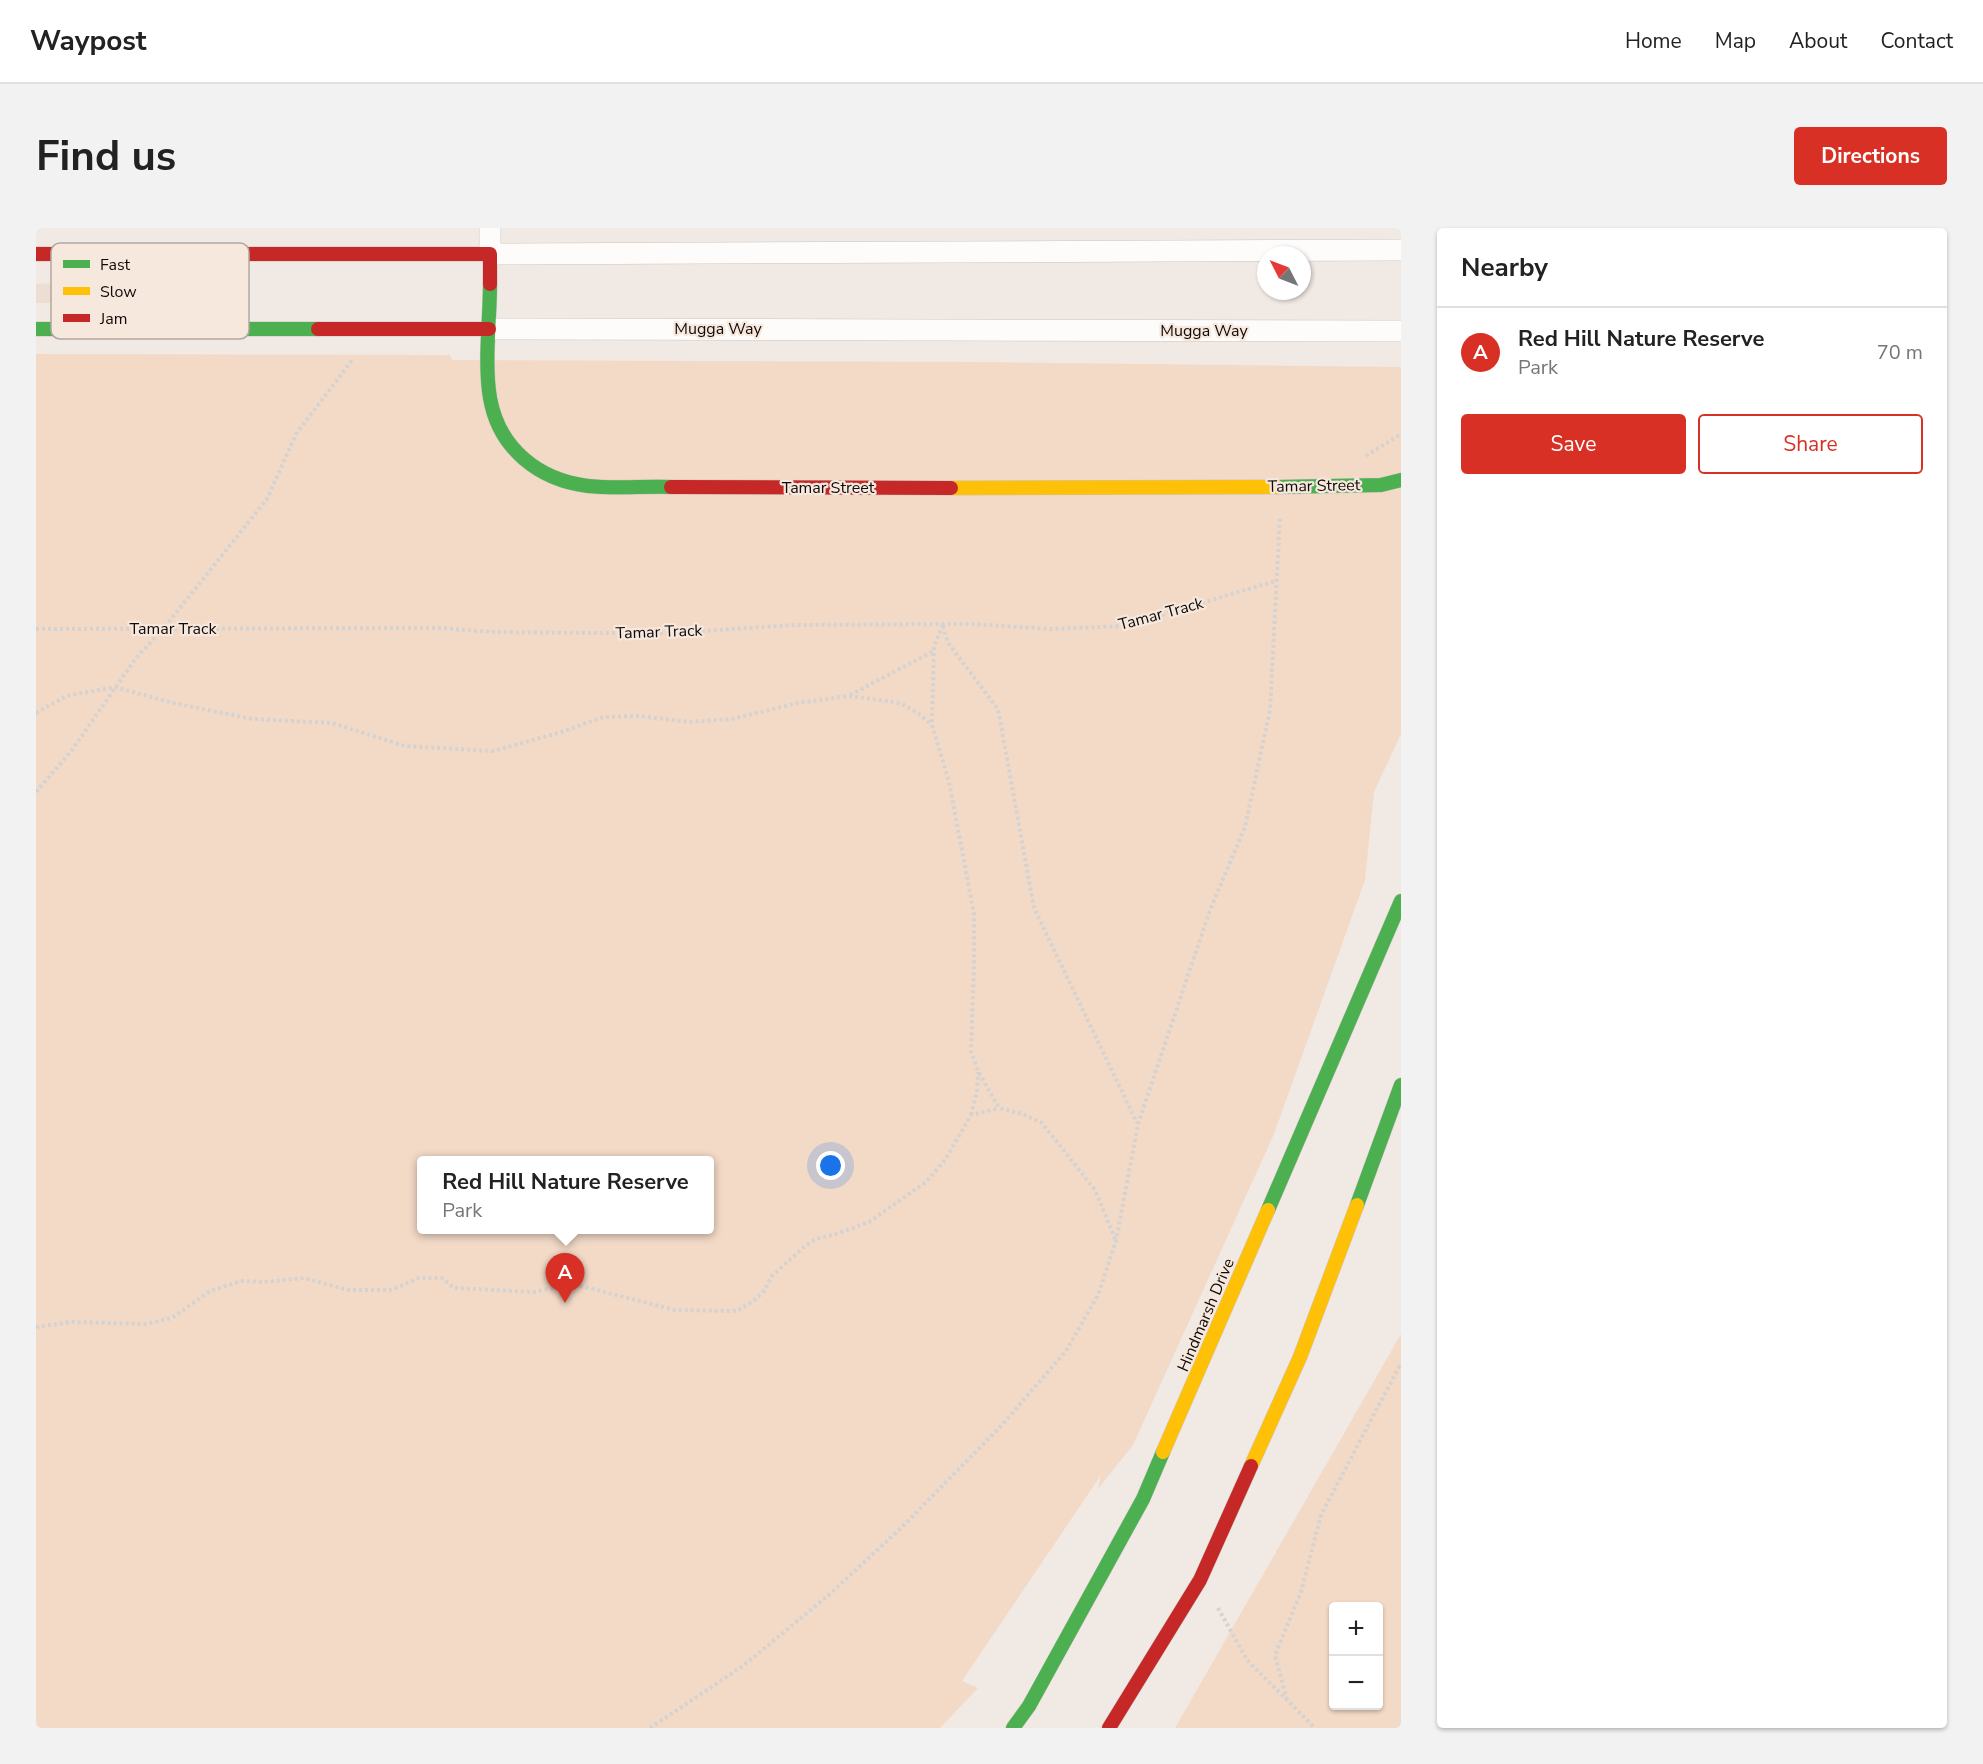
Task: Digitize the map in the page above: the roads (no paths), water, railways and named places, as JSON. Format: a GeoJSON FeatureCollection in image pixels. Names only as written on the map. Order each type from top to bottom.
{"type":"FeatureCollection","features":[{"type":"Feature","properties":{"kind":"main road"},"geometry":{"type":"LineString","coordinates":[[249,254],[490,254]]}},
{"type":"Feature","properties":{"kind":"main road","name":"Tamar Street"},"geometry":{"type":"LineString","coordinates":[[490,254],[490,399],[504,437],[525,462],[565,483],[590,486],[826,488],[1282,487],[1381,485],[1401,480]]}},
{"type":"Feature","properties":{"kind":"main road","name":"Mugga Way"},"geometry":{"type":"LineString","coordinates":[[249,329],[489,329]]}},
{"type":"Feature","properties":{"kind":"main road","name":"Tamar Street"},"geometry":{"type":"LineString","coordinates":[[1381,485],[1401,490]]}},
{"type":"Feature","properties":{"kind":"main road","name":"Hindmarsh Drive"},"geometry":{"type":"LineString","coordinates":[[1013,1728],[1029,1706],[1143,1499],[1401,901]]}},
{"type":"Feature","properties":{"kind":"main road"},"geometry":{"type":"LineString","coordinates":[[1109,1728],[1200,1580],[1300,1357],[1401,1085]]}},
{"type":"Feature","properties":{"kind":"street","name":"Tamar Street"},"geometry":{"type":"LineString","coordinates":[[490,228],[490,254]]}},
{"type":"Feature","properties":{"kind":"street"},"geometry":{"type":"LineString","coordinates":[[490,254],[1401,250]]}},
{"type":"Feature","properties":{"kind":"street","name":"Mugga Way"},"geometry":{"type":"LineString","coordinates":[[489,329],[1401,332]]}},
{"type":"Feature","properties":{"kind":"place","name":"Red Hill Nature Reserve"},"geometry":{"type":"Point","coordinates":[565,1303]}}]}
